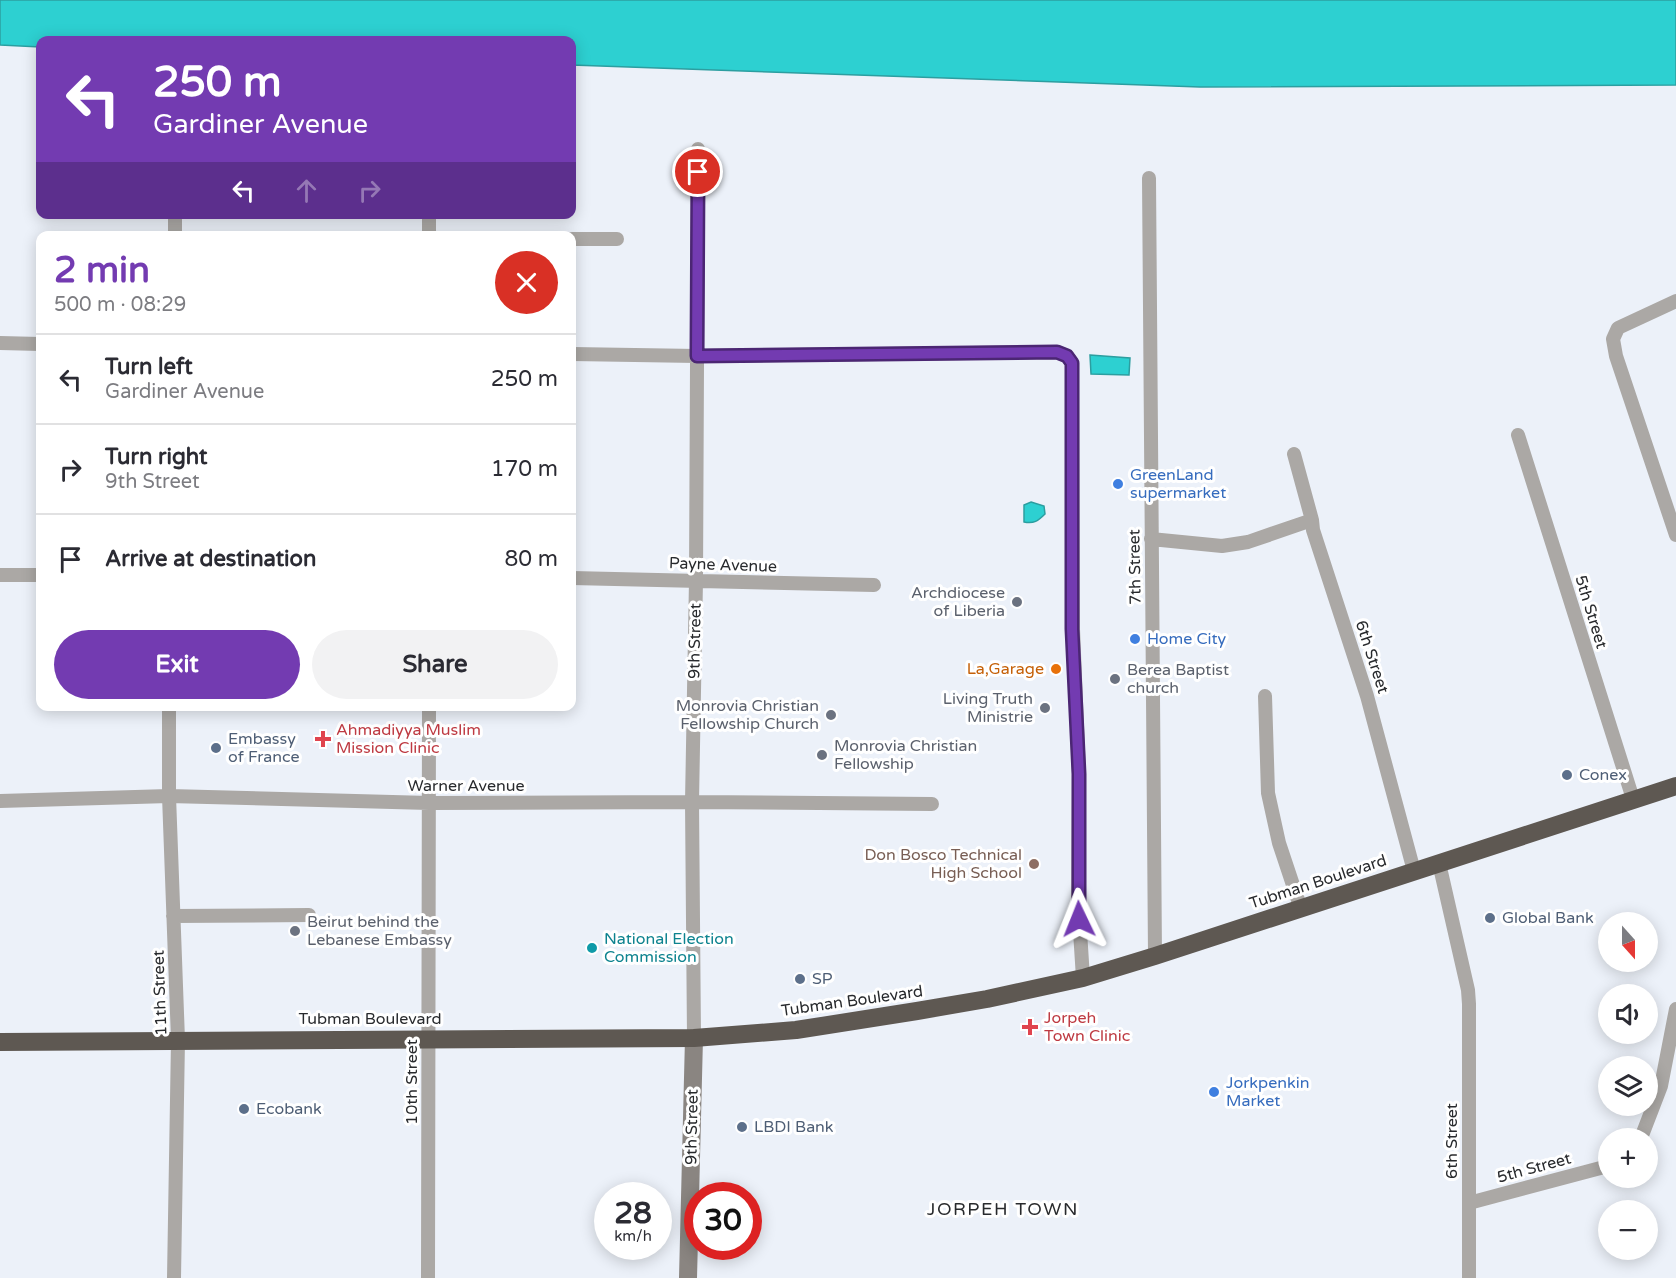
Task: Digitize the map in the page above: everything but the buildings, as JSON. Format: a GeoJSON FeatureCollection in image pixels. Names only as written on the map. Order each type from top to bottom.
{"type":"FeatureCollection","features":[{"type":"Feature","properties":{"kind":"highway","name":"Tubman Boulevard"},"geometry":{"type":"LineString","coordinates":[[0,1042],[694,1038],[796,1030],[987,999],[1083,978],[1676,786]]}},
{"type":"Feature","properties":{"kind":"street","name":"9th Street"},"geometry":{"type":"LineString","coordinates":[[688,1278],[694,1038],[692,802],[696,580],[698,149]]}},
{"type":"Feature","properties":{"kind":"street","name":"7th Street"},"geometry":{"type":"LineString","coordinates":[[1149,178],[1155,956]]}},
{"type":"Feature","properties":{"kind":"street"},"geometry":{"type":"LineString","coordinates":[[576,239],[617,239]]}},
{"type":"Feature","properties":{"kind":"street"},"geometry":{"type":"LineString","coordinates":[[1676,301],[1618,328],[1613,339],[1616,356],[1676,536]]}},
{"type":"Feature","properties":{"kind":"street"},"geometry":{"type":"LineString","coordinates":[[0,344],[36,344]]}},
{"type":"Feature","properties":{"kind":"street"},"geometry":{"type":"LineString","coordinates":[[576,354],[697,356],[1057,352],[1067,356],[1072,363],[1072,629],[1079,774],[1078,900],[1083,978]]}},
{"type":"Feature","properties":{"kind":"street","name":"5th Street"},"geometry":{"type":"LineString","coordinates":[[1518,435],[1633,799]]}},
{"type":"Feature","properties":{"kind":"street","name":"6th Street"},"geometry":{"type":"LineString","coordinates":[[1294,454],[1313,530],[1367,696],[1414,871]]}},
{"type":"Feature","properties":{"kind":"street"},"geometry":{"type":"LineString","coordinates":[[1151,540],[1222,546],[1248,542],[1312,520]]}},
{"type":"Feature","properties":{"kind":"street"},"geometry":{"type":"LineString","coordinates":[[0,575],[36,575]]}},
{"type":"Feature","properties":{"kind":"street","name":"Payne Avenue"},"geometry":{"type":"LineString","coordinates":[[576,578],[874,585]]}},
{"type":"Feature","properties":{"kind":"street"},"geometry":{"type":"LineString","coordinates":[[1265,696],[1268,793],[1279,843],[1301,909]]}},
{"type":"Feature","properties":{"kind":"street","name":"11th Street"},"geometry":{"type":"LineString","coordinates":[[169,711],[169,796],[178,1040],[174,1278]]}},
{"type":"Feature","properties":{"kind":"street","name":"10th Street"},"geometry":{"type":"LineString","coordinates":[[428,1278],[429,711]]}},
{"type":"Feature","properties":{"kind":"street","name":"Warner Avenue"},"geometry":{"type":"LineString","coordinates":[[0,801],[169,796],[429,803],[932,804]]}},
{"type":"Feature","properties":{"kind":"street","name":"6th Street"},"geometry":{"type":"LineString","coordinates":[[1439,863],[1468,990],[1469,1004],[1468,1278]]}},
{"type":"Feature","properties":{"kind":"street"},"geometry":{"type":"LineString","coordinates":[[173,916],[309,915]]}},
{"type":"Feature","properties":{"kind":"street"},"geometry":{"type":"LineString","coordinates":[[1645,1128],[1660,1086],[1676,1009]]}},
{"type":"Feature","properties":{"kind":"street","name":"5th Street"},"geometry":{"type":"LineString","coordinates":[[1469,1203],[1598,1169]]}},
{"type":"Feature","properties":{"kind":"water"},"geometry":{"type":"Polygon","coordinates":[[[0,0],[1676,0],[1676,85],[1200,87],[576,65],[576,36],[36,36],[36,47],[0,45],[0,0]]]}},
{"type":"Feature","properties":{"kind":"water"},"geometry":{"type":"Polygon","coordinates":[[[1090,355],[1130,358],[1129,375],[1091,374],[1090,355]]]}},
{"type":"Feature","properties":{"kind":"water"},"geometry":{"type":"Polygon","coordinates":[[[1031,502],[1044,506],[1045,514],[1031,523],[1024,522],[1024,505],[1031,502]]]}},
{"type":"Feature","properties":{"kind":"place","name":"GreenLand supermarket"},"geometry":{"type":"Point","coordinates":[1118,484]}},
{"type":"Feature","properties":{"kind":"place","name":"Archdiocese of Liberia"},"geometry":{"type":"Point","coordinates":[1017,602]}},
{"type":"Feature","properties":{"kind":"place","name":"Home City"},"geometry":{"type":"Point","coordinates":[1135,639]}},
{"type":"Feature","properties":{"kind":"place","name":"La,Garage"},"geometry":{"type":"Point","coordinates":[1056,669]}},
{"type":"Feature","properties":{"kind":"place","name":"Berea Baptist church"},"geometry":{"type":"Point","coordinates":[1115,679]}},
{"type":"Feature","properties":{"kind":"place","name":"Living Truth Ministrie"},"geometry":{"type":"Point","coordinates":[1045,708]}},
{"type":"Feature","properties":{"kind":"place","name":"Monrovia Christian Fellowship Church"},"geometry":{"type":"Point","coordinates":[831,715]}},
{"type":"Feature","properties":{"kind":"place","name":"Ahmadiyya Muslim Mission Clinic"},"geometry":{"type":"Point","coordinates":[323,739]}},
{"type":"Feature","properties":{"kind":"place","name":"Embassy of France"},"geometry":{"type":"Point","coordinates":[216,748]}},
{"type":"Feature","properties":{"kind":"place","name":"Monrovia Christian Fellowship"},"geometry":{"type":"Point","coordinates":[822,755]}},
{"type":"Feature","properties":{"kind":"place","name":"Conex"},"geometry":{"type":"Point","coordinates":[1567,775]}},
{"type":"Feature","properties":{"kind":"place","name":"Don Bosco Technical High School"},"geometry":{"type":"Point","coordinates":[1034,864]}},
{"type":"Feature","properties":{"kind":"place","name":"Global Bank"},"geometry":{"type":"Point","coordinates":[1490,918]}},
{"type":"Feature","properties":{"kind":"place","name":"Beirut behind the Lebanese Embassy"},"geometry":{"type":"Point","coordinates":[295,931]}},
{"type":"Feature","properties":{"kind":"place","name":"National Election Commission"},"geometry":{"type":"Point","coordinates":[592,948]}},
{"type":"Feature","properties":{"kind":"place","name":"SP"},"geometry":{"type":"Point","coordinates":[800,979]}},
{"type":"Feature","properties":{"kind":"place","name":"Jorpeh Town Clinic"},"geometry":{"type":"Point","coordinates":[1030,1027]}},
{"type":"Feature","properties":{"kind":"place","name":"Jorkpenkin Market"},"geometry":{"type":"Point","coordinates":[1214,1092]}},
{"type":"Feature","properties":{"kind":"place","name":"Ecobank"},"geometry":{"type":"Point","coordinates":[244,1109]}},
{"type":"Feature","properties":{"kind":"place","name":"LBDI Bank"},"geometry":{"type":"Point","coordinates":[742,1127]}},
{"type":"Feature","properties":{"kind":"district","name":"JORPEH TOWN"},"geometry":{"type":"Point","coordinates":[1003,1209]}},
{"type":"Feature","properties":{"kind":"route"},"geometry":{"type":"LineString","coordinates":[[698,172],[697,356],[1057,352],[1067,356],[1072,363],[1072,629],[1079,774],[1079,919]]}}]}
